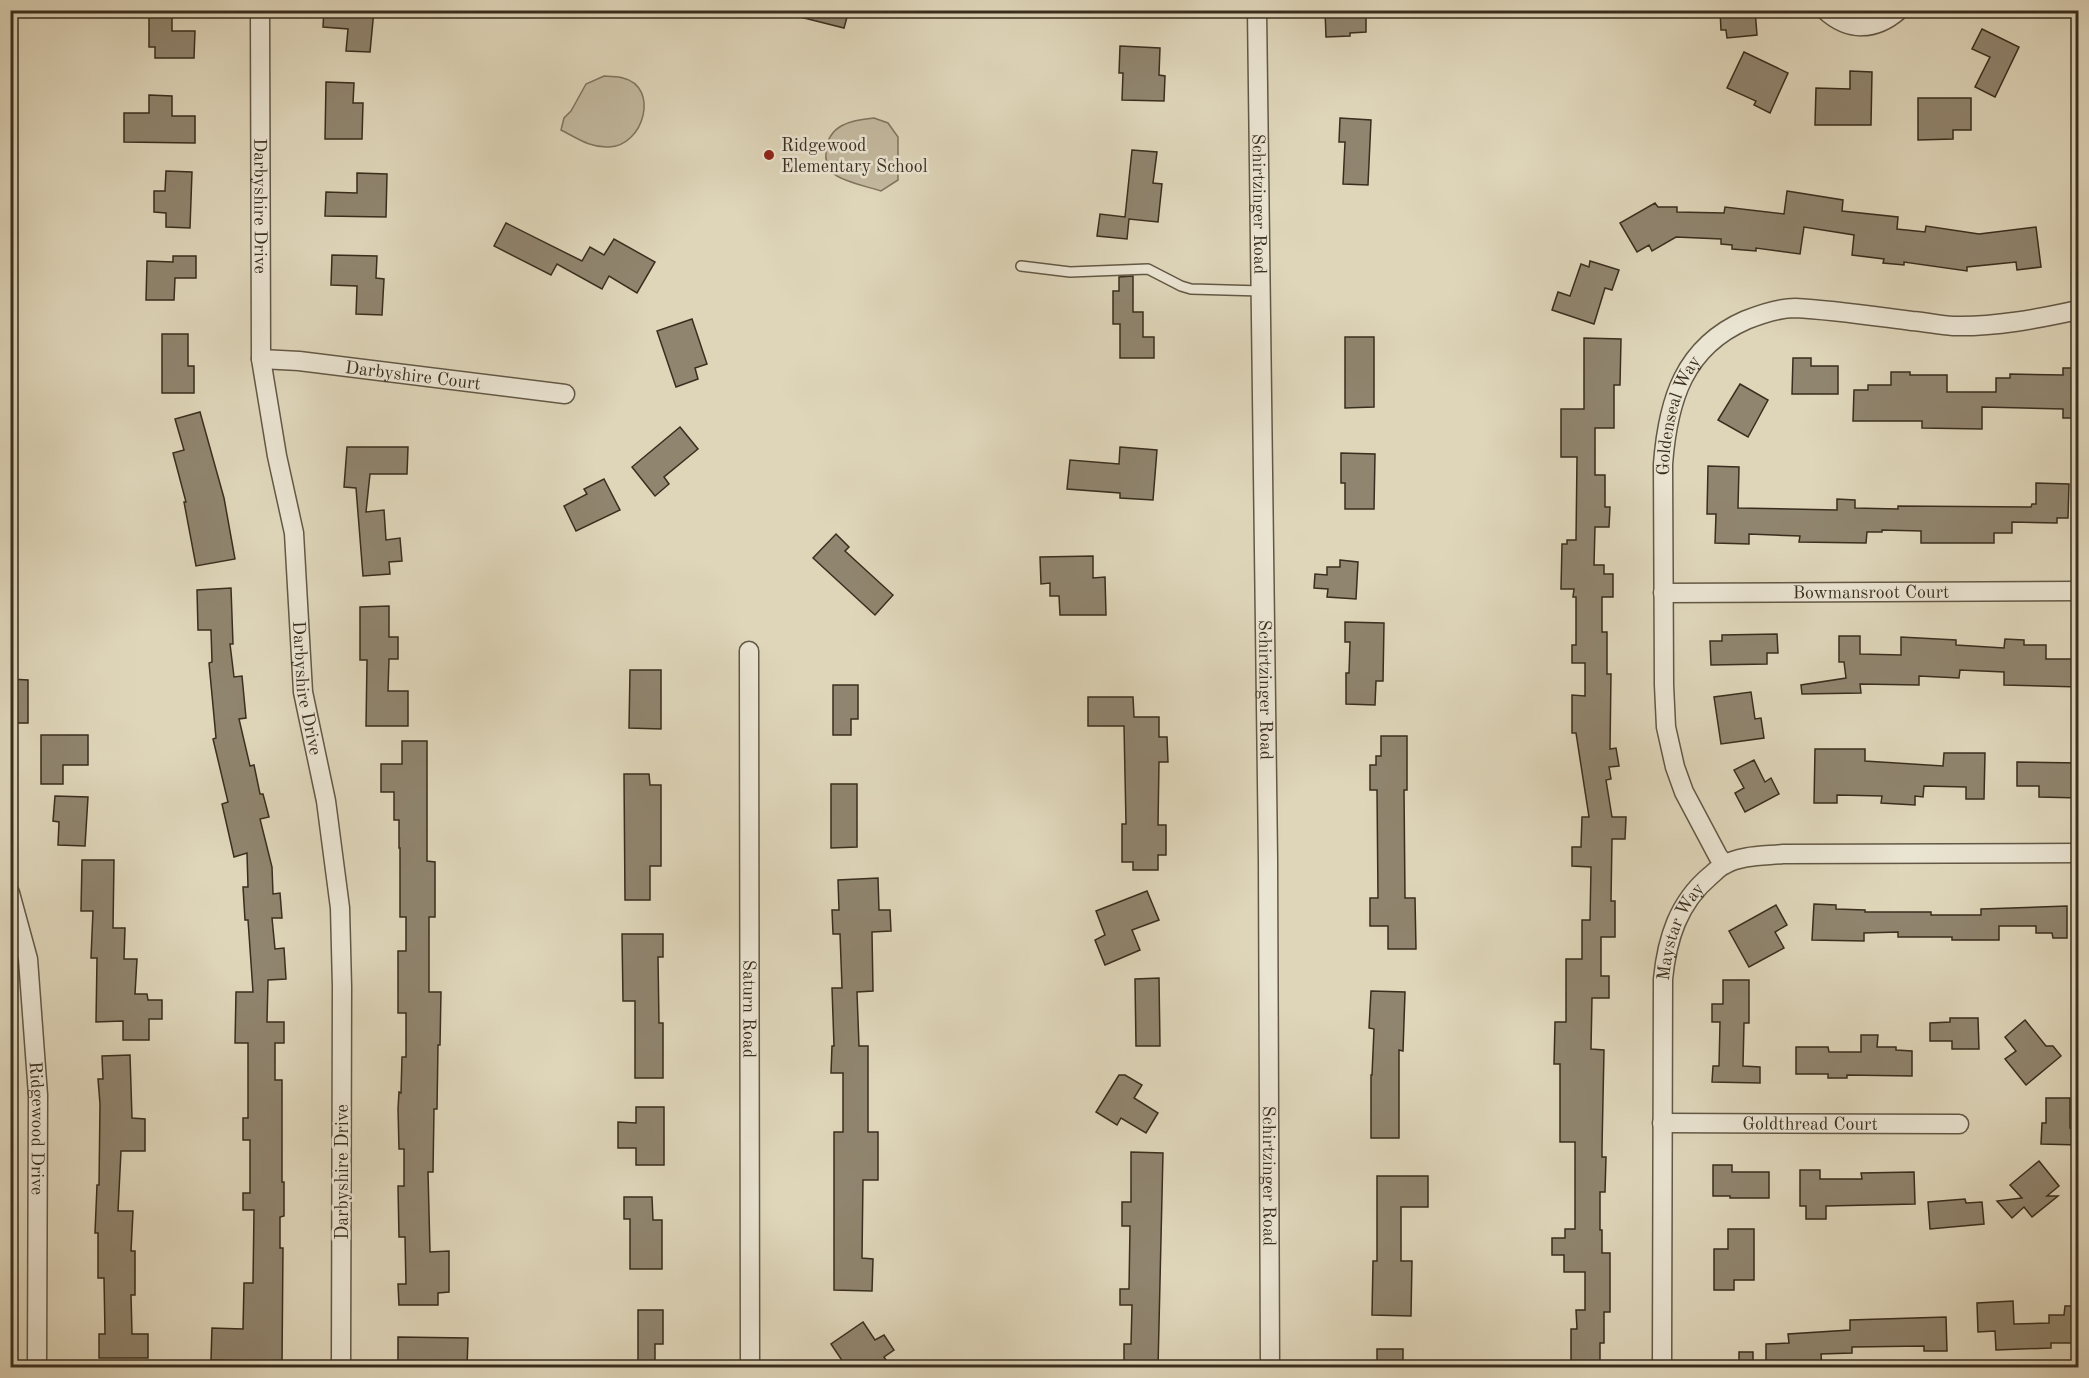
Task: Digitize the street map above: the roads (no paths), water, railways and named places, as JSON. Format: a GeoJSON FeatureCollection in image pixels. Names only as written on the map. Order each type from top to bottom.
{"type":"FeatureCollection","features":[{"type":"Feature","properties":{"kind":"street","name":"Darbyshire Drive"},"geometry":{"type":"LineString","coordinates":[[260,10],[261,359],[277,456],[294,533],[303,692],[326,801],[340,908],[342,987],[341,1368]]}},
{"type":"Feature","properties":{"kind":"street","name":"Schirtzinger Road"},"geometry":{"type":"LineString","coordinates":[[1257,10],[1269,916],[1270,1368]]}},
{"type":"Feature","properties":{"kind":"street"},"geometry":{"type":"LineString","coordinates":[[1825,10],[1832,17],[1854,27],[1878,25],[1899,11]]}},
{"type":"Feature","properties":{"kind":"street","name":"Goldenseal Way"},"geometry":{"type":"LineString","coordinates":[[1724,864],[1684,792],[1675,767],[1666,727],[1663,593],[1665,437],[1684,374],[1694,358],[1706,345],[1730,327],[1760,314],[1792,308],[1952,326],[2008,323],[2079,310]]}},
{"type":"Feature","properties":{"kind":"street","name":"Darbyshire Court"},"geometry":{"type":"LineString","coordinates":[[261,359],[299,361],[565,394]]}},
{"type":"Feature","properties":{"kind":"street","name":"Bowmansroot Court"},"geometry":{"type":"LineString","coordinates":[[1663,593],[2079,591]]}},
{"type":"Feature","properties":{"kind":"street","name":"Saturn Road"},"geometry":{"type":"LineString","coordinates":[[749,651],[750,1368]]}},
{"type":"Feature","properties":{"kind":"street","name":"Maystar Way"},"geometry":{"type":"LineString","coordinates":[[1662,1368],[1662,1048],[1665,955],[1671,932],[1684,906],[1703,882],[1724,864],[1749,857],[1783,854],[2079,853]]}},
{"type":"Feature","properties":{"kind":"street","name":"Ridgewood Drive"},"geometry":{"type":"LineString","coordinates":[[10,893],[28,959],[39,1095],[37,1368]]}},
{"type":"Feature","properties":{"kind":"street","name":"Goldthread Court"},"geometry":{"type":"LineString","coordinates":[[1662,1123],[1959,1124]]}},
{"type":"Feature","properties":{"kind":"lane"},"geometry":{"type":"LineString","coordinates":[[1021,266],[1070,272],[1148,268],[1191,290],[1261,291]]}},
{"type":"Feature","properties":{"kind":"place","name":"Ridgewood Elementary School"},"geometry":{"type":"Point","coordinates":[769,155]}}]}
